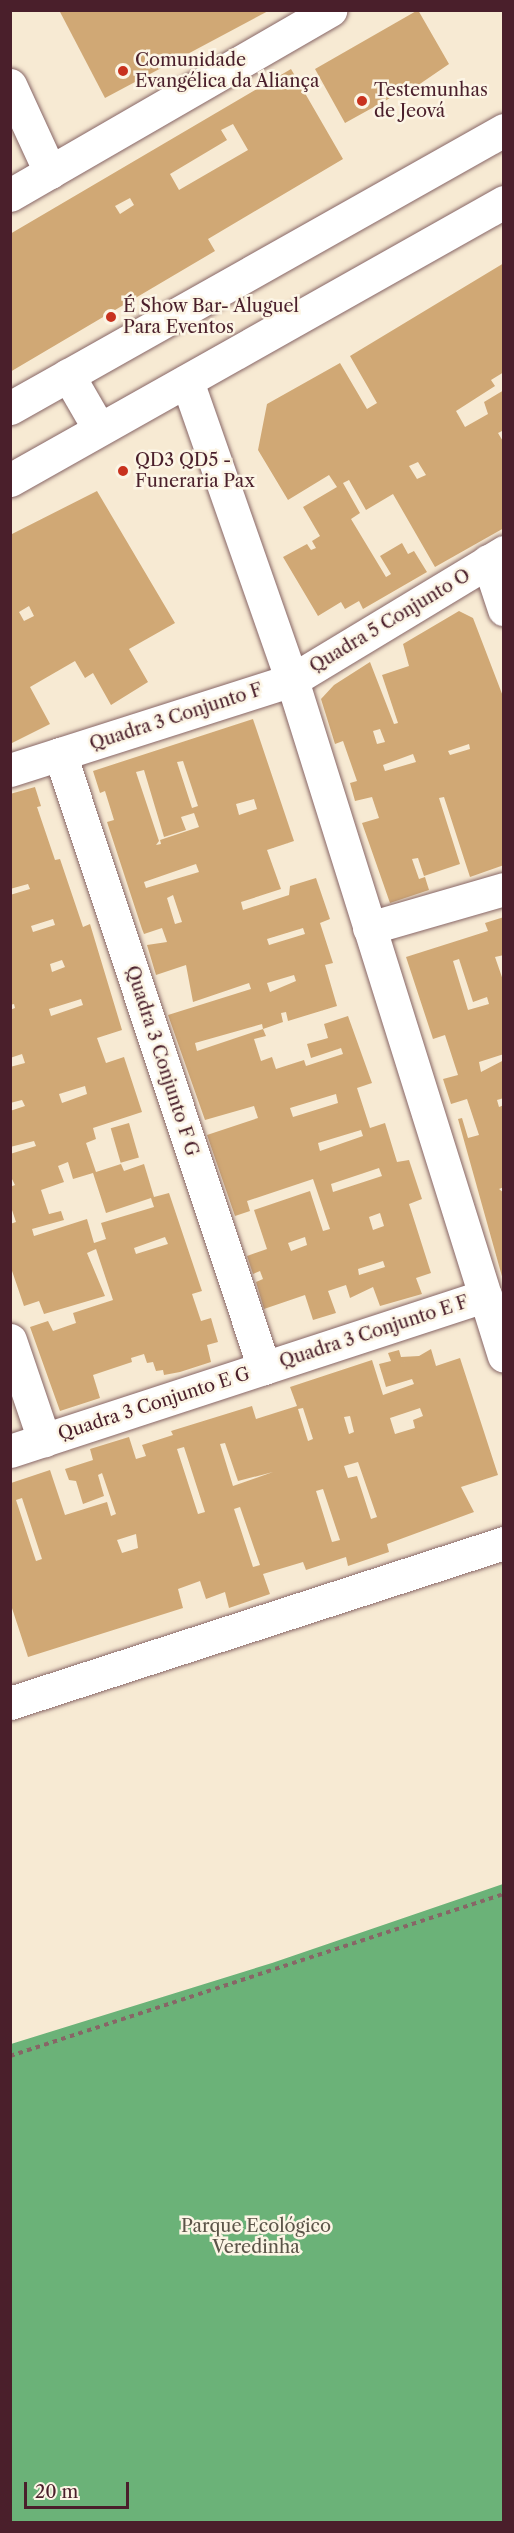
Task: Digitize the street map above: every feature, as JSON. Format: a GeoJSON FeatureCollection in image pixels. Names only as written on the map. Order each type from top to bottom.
{"type":"FeatureCollection","features":[{"type":"Feature","properties":{"kind":"street"},"geometry":{"type":"LineString","coordinates":[[10,195],[330,10]]}},
{"type":"Feature","properties":{"kind":"street"},"geometry":{"type":"LineString","coordinates":[[10,85],[50,172]]}},
{"type":"Feature","properties":{"kind":"street"},"geometry":{"type":"LineString","coordinates":[[10,408],[504,130]]}},
{"type":"Feature","properties":{"kind":"street"},"geometry":{"type":"LineString","coordinates":[[10,480],[98,427],[187,381],[504,202]]}},
{"type":"Feature","properties":{"kind":"street"},"geometry":{"type":"LineString","coordinates":[[68,375],[98,427]]}},
{"type":"Feature","properties":{"kind":"street"},"geometry":{"type":"LineString","coordinates":[[187,381],[292,680],[504,1356]]}},
{"type":"Feature","properties":{"kind":"street"},"geometry":{"type":"LineString","coordinates":[[496,557],[504,609]]}},
{"type":"Feature","properties":{"kind":"street","name":"Quadra 5 Conjunto O"},"geometry":{"type":"LineString","coordinates":[[292,680],[496,557]]}},
{"type":"Feature","properties":{"kind":"street","name":"Quadra 3 Conjunto F"},"geometry":{"type":"LineString","coordinates":[[10,770],[292,680]]}},
{"type":"Feature","properties":{"kind":"street","name":"Quadra 3 Conjunto F G"},"geometry":{"type":"LineString","coordinates":[[60,754],[264,1368]]}},
{"type":"Feature","properties":{"kind":"street"},"geometry":{"type":"LineString","coordinates":[[369,928],[504,889]]}},
{"type":"Feature","properties":{"kind":"street","name":"Quadra 3 Conjunto E F"},"geometry":{"type":"LineString","coordinates":[[264,1368],[485,1296]]}},
{"type":"Feature","properties":{"kind":"street"},"geometry":{"type":"LineString","coordinates":[[10,1340],[44,1440]]}},
{"type":"Feature","properties":{"kind":"street","name":"Quadra 3 Conjunto E G"},"geometry":{"type":"LineString","coordinates":[[10,1451],[264,1368]]}},
{"type":"Feature","properties":{"kind":"street"},"geometry":{"type":"LineString","coordinates":[[10,1703],[504,1543]]}},
{"type":"Feature","properties":{"kind":"path"},"geometry":{"type":"LineString","coordinates":[[10,2056],[504,1894]]}},
{"type":"Feature","properties":{"kind":"green space","name":"Parque Ecológico Veredinha"},"geometry":{"type":"Polygon","coordinates":[[[503,1884],[503,2522],[11,2522],[11,2044],[272,1963],[503,1884]]]}},
{"type":"Feature","properties":{"kind":"building","name":"Comunidade Evangélica da Aliança"},"geometry":{"type":"Polygon","coordinates":[[[59,10],[270,10],[105,98],[59,10]]]}},
{"type":"Feature","properties":{"kind":"building"},"geometry":{"type":"Polygon","coordinates":[[[418,10],[449,64],[411,90],[410,87],[345,123],[315,69],[418,10]]]}},
{"type":"Feature","properties":{"kind":"building"},"geometry":{"type":"Polygon","coordinates":[[[291,69],[343,159],[208,239],[215,251],[10,372],[10,234],[291,69]],[[233,124],[221,130],[227,140],[170,174],[179,190],[248,150],[233,124]],[[130,198],[115,206],[120,214],[134,205],[130,198]]]}},
{"type":"Feature","properties":{"kind":"building"},"geometry":{"type":"Polygon","coordinates":[[[504,263],[504,372],[491,380],[495,386],[456,411],[465,427],[488,414],[484,402],[504,390],[504,430],[498,433],[504,443],[504,528],[435,567],[393,494],[366,510],[349,480],[343,483],[360,513],[351,519],[386,577],[391,574],[380,556],[402,543],[408,554],[414,551],[427,572],[363,609],[359,601],[345,609],[341,602],[318,616],[283,557],[307,544],[311,550],[316,548],[312,541],[320,536],[303,507],[337,487],[329,475],[288,500],[258,450],[267,404],[340,363],[367,409],[377,403],[350,356],[504,263]],[[418,462],[409,466],[417,479],[426,475],[418,462]]]}},
{"type":"Feature","properties":{"kind":"building"},"geometry":{"type":"Polygon","coordinates":[[[97,491],[175,623],[129,649],[148,682],[111,705],[93,673],[85,678],[75,661],[30,687],[50,724],[10,744],[10,535],[97,491]],[[29,606],[19,612],[24,621],[34,616],[29,606]]]}},
{"type":"Feature","properties":{"kind":"building"},"geometry":{"type":"Polygon","coordinates":[[[459,611],[473,618],[504,699],[504,865],[470,877],[444,797],[439,798],[460,864],[424,876],[418,858],[412,859],[419,879],[425,877],[429,890],[390,903],[362,823],[379,818],[372,797],[355,801],[350,783],[357,781],[343,741],[335,744],[321,699],[334,685],[370,662],[394,724],[398,723],[382,675],[409,666],[403,644],[459,611]],[[380,729],[373,731],[377,744],[385,742],[380,729]],[[469,744],[448,751],[450,755],[470,749],[469,744]],[[413,754],[383,765],[385,771],[416,762],[413,754]]]}},
{"type":"Feature","properties":{"kind":"building"},"geometry":{"type":"Polygon","coordinates":[[[253,719],[294,841],[267,850],[281,889],[241,902],[243,910],[289,895],[290,886],[316,878],[330,919],[320,923],[333,963],[325,965],[337,1006],[288,1021],[286,1012],[281,1013],[283,1022],[263,1029],[266,1036],[254,1039],[261,1061],[272,1057],[276,1069],[304,1060],[306,1066],[343,1054],[341,1048],[311,1058],[307,1044],[328,1038],[324,1024],[348,1016],[372,1083],[357,1088],[370,1128],[385,1123],[397,1162],[409,1160],[422,1199],[409,1204],[431,1273],[416,1278],[422,1294],[380,1306],[373,1287],[350,1298],[346,1285],[328,1291],[336,1313],[313,1320],[305,1295],[264,1309],[256,1282],[263,1279],[260,1271],[253,1274],[247,1256],[267,1249],[254,1210],[310,1191],[323,1231],[330,1229],[313,1179],[247,1201],[250,1211],[235,1216],[207,1135],[258,1118],[254,1106],[205,1120],[168,1015],[251,989],[249,983],[193,1002],[186,965],[156,975],[147,945],[167,942],[162,928],[144,934],[107,822],[114,820],[105,791],[100,793],[93,771],[253,719]],[[183,761],[177,762],[192,808],[198,806],[183,761]],[[144,770],[136,772],[159,841],[156,845],[161,844],[160,840],[199,827],[194,813],[181,817],[186,830],[164,837],[144,770]],[[254,799],[236,804],[239,815],[257,809],[254,799]],[[196,864],[144,882],[146,888],[199,872],[196,864]],[[173,895],[167,898],[175,924],[182,922],[173,895]],[[303,928],[267,939],[269,945],[305,934],[303,928]],[[294,975],[267,983],[270,992],[296,981],[294,975]],[[262,1024],[195,1043],[197,1051],[263,1029],[262,1024]],[[336,1094],[290,1108],[293,1117],[338,1103],[336,1094]],[[361,1130],[318,1143],[320,1151],[363,1136],[361,1130]],[[379,1168],[331,1184],[333,1192],[382,1176],[379,1168]],[[380,1213],[369,1217],[373,1230],[384,1226],[380,1213]],[[305,1237],[288,1243],[291,1251],[307,1245],[305,1237]],[[383,1261],[358,1269],[359,1275],[385,1267],[383,1261]]]}},
{"type":"Feature","properties":{"kind":"building"},"geometry":{"type":"Polygon","coordinates":[[[35,787],[41,806],[37,807],[55,860],[60,859],[83,927],[90,924],[122,1030],[97,1038],[106,1063],[124,1057],[142,1112],[93,1128],[96,1139],[86,1143],[96,1172],[121,1164],[124,1171],[144,1164],[154,1197],[169,1193],[202,1291],[192,1294],[201,1321],[211,1318],[218,1342],[207,1345],[211,1362],[164,1375],[163,1370],[156,1371],[153,1362],[147,1363],[144,1354],[131,1358],[132,1362],[93,1375],[100,1398],[60,1411],[30,1327],[48,1321],[53,1331],[76,1323],[73,1313],[113,1300],[96,1249],[87,1253],[105,1296],[44,1314],[39,1301],[24,1306],[10,1265],[10,1224],[16,1222],[10,1204],[10,1187],[15,1185],[10,1175],[10,1154],[36,1146],[34,1141],[10,1147],[10,1111],[25,1106],[22,1100],[10,1103],[10,1067],[25,1063],[22,1054],[10,1058],[10,1010],[15,1008],[14,1004],[10,1005],[10,895],[30,889],[28,884],[10,889],[10,794],[35,787]],[[53,919],[31,926],[33,932],[55,925],[53,919]],[[62,960],[50,964],[52,972],[65,967],[62,960]],[[81,999],[49,1009],[51,1016],[83,1005],[81,999]],[[85,1086],[59,1094],[62,1103],[87,1094],[85,1086]],[[68,1162],[58,1166],[64,1182],[41,1190],[49,1214],[61,1211],[64,1220],[32,1229],[34,1236],[87,1219],[94,1243],[106,1239],[101,1223],[154,1207],[151,1198],[106,1213],[93,1173],[73,1179],[68,1162]],[[165,1237],[134,1248],[136,1254],[168,1244],[165,1237]]]}},
{"type":"Feature","properties":{"kind":"building"},"geometry":{"type":"Polygon","coordinates":[[[504,917],[504,955],[495,957],[504,983],[504,1054],[479,1062],[481,1072],[504,1060],[504,1098],[497,1100],[499,1107],[504,1105],[504,1187],[499,1189],[504,1193],[503,1280],[458,1119],[462,1118],[468,1138],[479,1135],[467,1099],[451,1104],[443,1079],[458,1075],[445,1035],[433,1039],[406,957],[488,931],[485,923],[504,917]],[[459,959],[453,961],[468,1010],[489,1004],[487,997],[473,1002],[459,959]]]}},
{"type":"Feature","properties":{"kind":"building"},"geometry":{"type":"Polygon","coordinates":[[[129,1123],[139,1158],[121,1163],[111,1128],[129,1123]]]}},
{"type":"Feature","properties":{"kind":"building"},"geometry":{"type":"Polygon","coordinates":[[[431,1349],[436,1366],[460,1358],[498,1475],[461,1487],[474,1512],[387,1544],[389,1552],[348,1566],[346,1557],[306,1570],[303,1562],[263,1574],[270,1594],[229,1608],[225,1592],[206,1599],[200,1581],[178,1589],[183,1608],[28,1657],[10,1602],[11,1483],[50,1470],[65,1515],[107,1502],[111,1516],[116,1514],[102,1473],[98,1475],[104,1496],[83,1504],[76,1481],[69,1480],[65,1469],[93,1460],[90,1449],[129,1437],[136,1459],[146,1456],[142,1445],[173,1435],[171,1431],[252,1406],[256,1419],[297,1406],[290,1387],[372,1360],[383,1395],[414,1384],[412,1379],[386,1387],[379,1364],[391,1361],[388,1353],[399,1350],[401,1357],[419,1356],[431,1349]],[[303,1408],[298,1409],[308,1441],[313,1439],[303,1408]],[[420,1408],[390,1418],[395,1434],[415,1428],[413,1420],[423,1416],[420,1408]],[[350,1416],[344,1417],[349,1434],[354,1432],[350,1416]],[[225,1443],[220,1444],[233,1486],[273,1472],[238,1481],[225,1443]],[[184,1447],[177,1449],[198,1514],[205,1512],[184,1447]],[[358,1462],[344,1466],[348,1478],[357,1476],[371,1519],[377,1517],[358,1462]],[[323,1489],[316,1491],[332,1542],[340,1540],[323,1489]],[[22,1498],[16,1500],[36,1561],[42,1559],[22,1498]],[[240,1507],[234,1509],[253,1567],[260,1565],[240,1507]],[[136,1534],[117,1540],[122,1553],[138,1548],[136,1534]]]}},
{"type":"Feature","properties":{"kind":"place","name":"Comunidade Evangélica da Aliança"},"geometry":{"type":"Point","coordinates":[123,71]}},
{"type":"Feature","properties":{"kind":"place","name":"Testemunhas de Jeová"},"geometry":{"type":"Point","coordinates":[362,101]}},
{"type":"Feature","properties":{"kind":"place","name":"É Show Bar- Aluguel Para Eventos"},"geometry":{"type":"Point","coordinates":[111,317]}},
{"type":"Feature","properties":{"kind":"place","name":"QD3 QD5 - Funeraria Pax"},"geometry":{"type":"Point","coordinates":[123,471]}}]}
